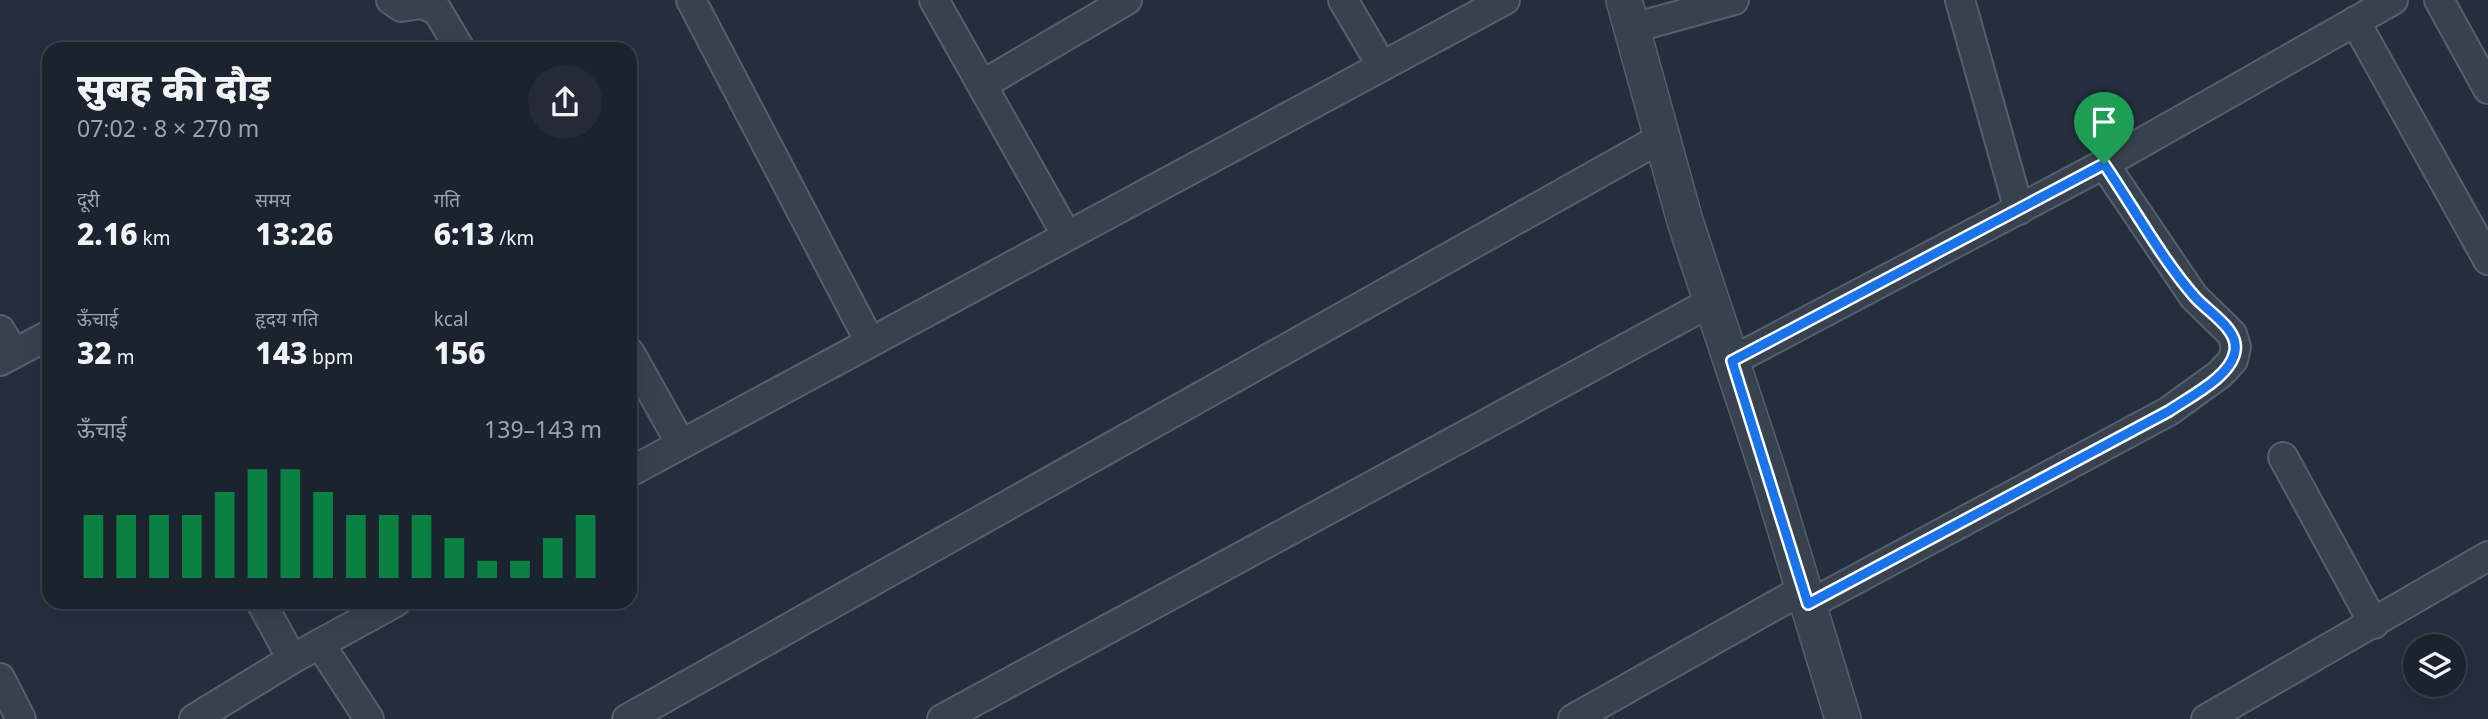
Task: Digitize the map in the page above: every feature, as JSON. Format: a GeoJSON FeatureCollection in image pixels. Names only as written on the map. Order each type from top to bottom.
{"type":"FeatureCollection","features":[{"type":"Feature","properties":{"kind":"street"},"geometry":{"type":"LineString","coordinates":[[391,0],[401,6],[432,3],[456,42]]}},
{"type":"Feature","properties":{"kind":"street"},"geometry":{"type":"LineString","coordinates":[[691,0],[870,342]]}},
{"type":"Feature","properties":{"kind":"street"},"geometry":{"type":"LineString","coordinates":[[934,0],[1067,236]]}},
{"type":"Feature","properties":{"kind":"street"},"geometry":{"type":"LineString","coordinates":[[982,85],[1128,0]]}},
{"type":"Feature","properties":{"kind":"street"},"geometry":{"type":"LineString","coordinates":[[1343,0],[1382,66]]}},
{"type":"Feature","properties":{"kind":"street"},"geometry":{"type":"LineString","coordinates":[[637,468],[1505,0]]}},
{"type":"Feature","properties":{"kind":"street"},"geometry":{"type":"LineString","coordinates":[[1734,0],[1628,14],[1685,221],[1732,361],[1843,719]]}},
{"type":"Feature","properties":{"kind":"street"},"geometry":{"type":"LineString","coordinates":[[1960,0],[2019,210]]}},
{"type":"Feature","properties":{"kind":"street"},"geometry":{"type":"LineString","coordinates":[[1732,361],[2104,164],[2393,0]]}},
{"type":"Feature","properties":{"kind":"street"},"geometry":{"type":"LineString","coordinates":[[2439,0],[2488,89]]}},
{"type":"Feature","properties":{"kind":"street"},"geometry":{"type":"LineString","coordinates":[[2355,22],[2488,260]]}},
{"type":"Feature","properties":{"kind":"street"},"geometry":{"type":"LineString","coordinates":[[627,719],[1663,137]]}},
{"type":"Feature","properties":{"kind":"street"},"geometry":{"type":"LineString","coordinates":[[1573,719],[2169,411],[2220,374],[2233,360],[2236,347],[2232,334],[2194,297],[2104,164]]}},
{"type":"Feature","properties":{"kind":"street"},"geometry":{"type":"LineString","coordinates":[[951,717],[1711,303]]}},
{"type":"Feature","properties":{"kind":"street"},"geometry":{"type":"LineString","coordinates":[[5,348],[42,337]]}},
{"type":"Feature","properties":{"kind":"street"},"geometry":{"type":"LineString","coordinates":[[637,365],[681,444]]}},
{"type":"Feature","properties":{"kind":"street"},"geometry":{"type":"LineString","coordinates":[[2283,457],[2374,624]]}},
{"type":"Feature","properties":{"kind":"street"},"geometry":{"type":"LineString","coordinates":[[2206,719],[2488,556]]}},
{"type":"Feature","properties":{"kind":"street"},"geometry":{"type":"LineString","coordinates":[[265,609],[292,659]]}},
{"type":"Feature","properties":{"kind":"street"},"geometry":{"type":"LineString","coordinates":[[194,719],[292,659],[383,609]]}},
{"type":"Feature","properties":{"kind":"street"},"geometry":{"type":"LineString","coordinates":[[320,644],[369,719]]}},
{"type":"Feature","properties":{"kind":"street"},"geometry":{"type":"LineString","coordinates":[[3,690],[21,719]]}},
{"type":"Feature","properties":{"kind":"route"},"geometry":{"type":"LineString","coordinates":[[2104,164],[2194,297],[2232,334],[2236,347],[2233,360],[2220,374],[2169,411],[1808,604],[1732,361],[2104,164]]}}]}
